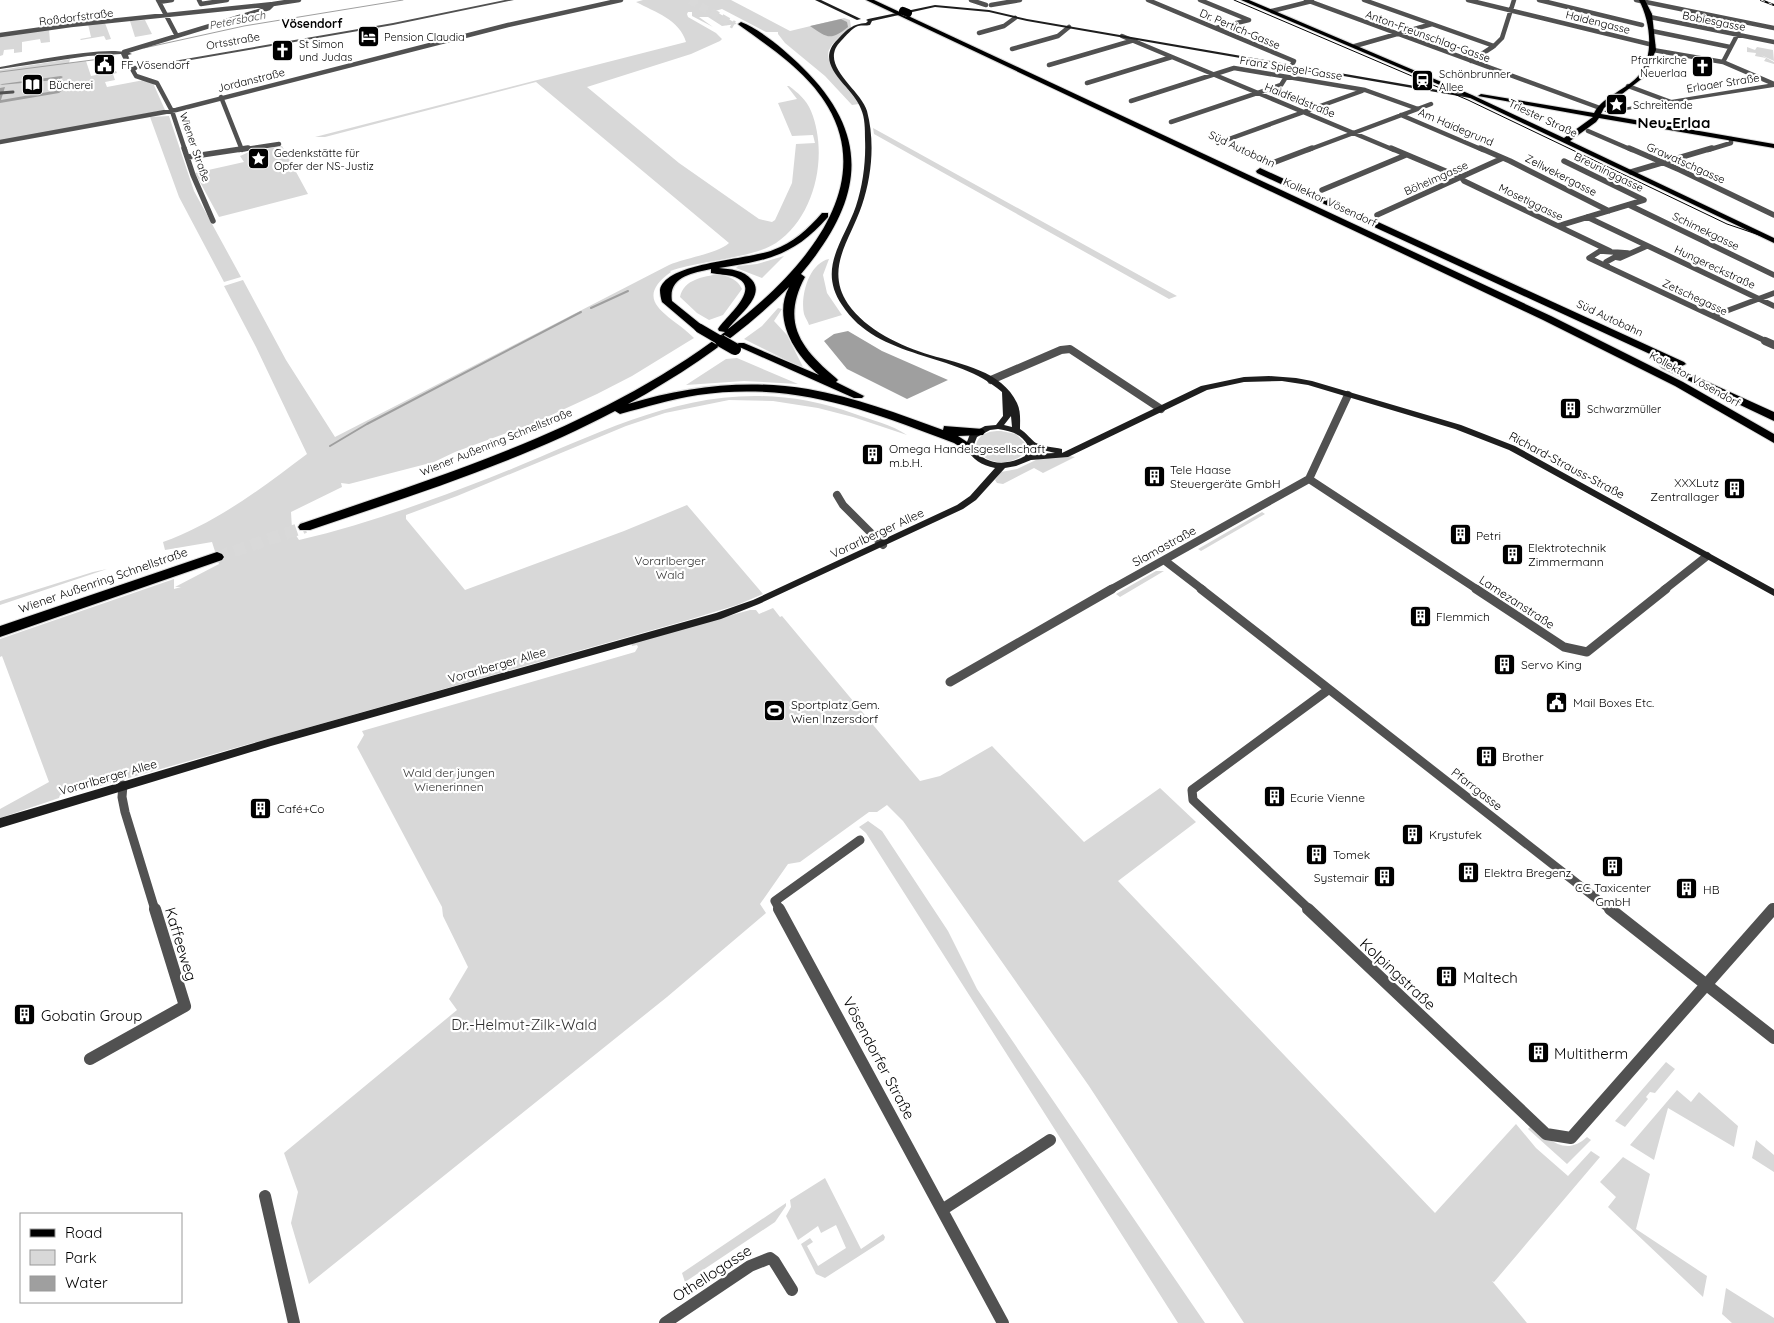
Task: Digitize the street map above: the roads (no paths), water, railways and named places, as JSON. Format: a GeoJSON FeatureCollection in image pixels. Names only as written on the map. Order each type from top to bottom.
{"type":"FeatureCollection","features":[{"type":"Feature","properties":{"kind":"highway","name":"Kollektor Vösendorf"},"geometry":{"type":"LineString","coordinates":[[869,0],[906,12],[1547,318],[1679,384],[1774,439]]}},
{"type":"Feature","properties":{"kind":"highway","name":"Süd Autobahn"},"geometry":{"type":"LineString","coordinates":[[880,0],[1651,359]]}},
{"type":"Feature","properties":{"kind":"highway","name":"Süd Autobahn"},"geometry":{"type":"LineString","coordinates":[[897,3],[906,12],[1013,53]]}},
{"type":"Feature","properties":{"kind":"highway","name":"Wiener Außenring Schnellstraße"},"geometry":{"type":"LineString","coordinates":[[737,24],[779,50],[810,77],[829,99],[841,122],[848,151],[845,188],[836,214],[813,255],[763,307],[717,344],[643,390],[571,427],[493,460],[303,523],[531,436],[636,385],[723,329],[754,304],[790,268],[806,247],[825,215],[837,180],[839,153],[837,138],[827,112],[817,95],[796,72],[737,24]]}},
{"type":"Feature","properties":{"kind":"highway"},"geometry":{"type":"LineString","coordinates":[[1078,87],[1087,87]]}},
{"type":"Feature","properties":{"kind":"highway"},"geometry":{"type":"LineString","coordinates":[[1123,108],[1132,112]]}},
{"type":"Feature","properties":{"kind":"highway"},"geometry":{"type":"LineString","coordinates":[[1159,124],[1178,133]]}},
{"type":"Feature","properties":{"kind":"highway","name":"Süd Autobahn"},"geometry":{"type":"LineString","coordinates":[[1216,146],[1223,154]]}},
{"type":"Feature","properties":{"kind":"highway","name":"Süd Autobahn"},"geometry":{"type":"LineString","coordinates":[[1250,166],[1774,408]]}},
{"type":"Feature","properties":{"kind":"highway"},"geometry":{"type":"LineString","coordinates":[[825,215],[806,236],[783,250],[741,262],[692,270],[671,281],[665,288],[664,296],[666,302],[738,347],[879,412]]}},
{"type":"Feature","properties":{"kind":"highway"},"geometry":{"type":"LineString","coordinates":[[813,255],[790,295],[788,312],[790,327],[796,342],[806,356],[826,375],[857,396]]}},
{"type":"Feature","properties":{"kind":"highway"},"geometry":{"type":"LineString","coordinates":[[702,326],[678,304],[672,294],[673,289],[678,282],[695,273],[717,270],[730,272],[747,280],[751,286],[751,292],[737,313],[726,322],[723,329]]}},
{"type":"Feature","properties":{"kind":"highway"},"geometry":{"type":"LineString","coordinates":[[738,347],[857,396],[951,430],[978,432]]}},
{"type":"Feature","properties":{"kind":"highway"},"geometry":{"type":"LineString","coordinates":[[1651,359],[1774,417]]}},
{"type":"Feature","properties":{"kind":"highway"},"geometry":{"type":"LineString","coordinates":[[1651,359],[1730,403],[1774,432]]}},
{"type":"Feature","properties":{"kind":"highway"},"geometry":{"type":"LineString","coordinates":[[571,427],[635,405],[669,396],[728,389],[786,390],[813,393],[879,412],[958,440],[969,447]]}},
{"type":"Feature","properties":{"kind":"highway","name":"Wiener Außenring Schnellstraße"},"geometry":{"type":"LineString","coordinates":[[0,622],[215,553],[0,632]]}},
{"type":"Feature","properties":{"kind":"main road"},"geometry":{"type":"LineString","coordinates":[[817,0],[858,22],[868,24],[869,21],[930,6],[988,8],[1015,18],[1122,36],[1134,41],[1462,92],[1774,147]]}},
{"type":"Feature","properties":{"kind":"main road","name":"Triester Straße"},"geometry":{"type":"LineString","coordinates":[[1244,0],[1462,92],[1774,241]]}},
{"type":"Feature","properties":{"kind":"main road"},"geometry":{"type":"LineString","coordinates":[[1602,116],[1612,99],[1642,76],[1653,47],[1650,18],[1642,1]]}},
{"type":"Feature","properties":{"kind":"main road"},"geometry":{"type":"LineString","coordinates":[[858,22],[833,48],[831,59],[833,66],[852,89],[863,107],[866,119],[867,170],[858,207],[834,264],[834,278],[837,291],[855,316],[884,338],[910,349],[973,370],[991,380],[1012,400],[1015,408],[1016,430]]}},
{"type":"Feature","properties":{"kind":"main road"},"geometry":{"type":"LineString","coordinates":[[1395,82],[1497,101],[1602,116]]}},
{"type":"Feature","properties":{"kind":"main road"},"geometry":{"type":"LineString","coordinates":[[1491,106],[1493,102],[1497,101]]}},
{"type":"Feature","properties":{"kind":"main road","name":"Erlaaer Straße"},"geometry":{"type":"LineString","coordinates":[[1568,142],[1588,131],[1602,116]]}},
{"type":"Feature","properties":{"kind":"main road","name":"Erlaaer Straße"},"geometry":{"type":"LineString","coordinates":[[1568,142],[1602,116]]}},
{"type":"Feature","properties":{"kind":"main road","name":"Richard-Strauss-Straße"},"geometry":{"type":"LineString","coordinates":[[1161,409],[1218,383],[1248,378],[1276,378],[1309,383],[1458,427],[1512,448],[1774,593]]}},
{"type":"Feature","properties":{"kind":"main road"},"geometry":{"type":"LineString","coordinates":[[998,427],[1006,416],[1004,392]]}},
{"type":"Feature","properties":{"kind":"main road"},"geometry":{"type":"LineString","coordinates":[[1078,449],[1057,451],[1032,444],[1024,434],[1016,430],[998,427],[978,432],[970,440],[969,447],[972,453],[984,462],[1002,466],[1013,465],[1029,457],[1065,455],[1078,449],[1161,409]]}},
{"type":"Feature","properties":{"kind":"main road"},"geometry":{"type":"LineString","coordinates":[[1029,457],[1032,452],[1032,444]]}},
{"type":"Feature","properties":{"kind":"main road"},"geometry":{"type":"LineString","coordinates":[[982,487],[984,462]]}},
{"type":"Feature","properties":{"kind":"main road","name":"Vorarlberger Allee"},"geometry":{"type":"LineString","coordinates":[[0,823],[124,785],[718,616],[756,602],[883,545],[960,507],[973,498],[1002,466]]}},
{"type":"Feature","properties":{"kind":"street"},"geometry":{"type":"LineString","coordinates":[[172,0],[159,1],[165,16],[177,36]]}},
{"type":"Feature","properties":{"kind":"street"},"geometry":{"type":"LineString","coordinates":[[191,4],[200,1],[201,4],[227,0]]}},
{"type":"Feature","properties":{"kind":"street","name":"Roßdorfstraße"},"geometry":{"type":"LineString","coordinates":[[0,35],[71,25],[299,0]]}},
{"type":"Feature","properties":{"kind":"street","name":"Ortsstraße"},"geometry":{"type":"LineString","coordinates":[[135,68],[384,25],[512,0]]}},
{"type":"Feature","properties":{"kind":"street","name":"Jordanstraße"},"geometry":{"type":"LineString","coordinates":[[0,142],[172,110],[508,25],[621,0]]}},
{"type":"Feature","properties":{"kind":"street"},"geometry":{"type":"LineString","coordinates":[[973,1],[988,8],[1020,0]]}},
{"type":"Feature","properties":{"kind":"street","name":"Dr. Pertich-Gasse"},"geometry":{"type":"LineString","coordinates":[[1148,0],[1294,61],[1292,65]]}},
{"type":"Feature","properties":{"kind":"street"},"geometry":{"type":"LineString","coordinates":[[1200,0],[1249,20],[1216,28]]}},
{"type":"Feature","properties":{"kind":"street"},"geometry":{"type":"LineString","coordinates":[[1272,11],[1310,0]]}},
{"type":"Feature","properties":{"kind":"street","name":"Anton-Freunschlag-Gasse"},"geometry":{"type":"LineString","coordinates":[[1310,0],[1471,61],[1602,116]]}},
{"type":"Feature","properties":{"kind":"street"},"geometry":{"type":"LineString","coordinates":[[1364,0],[1494,46]]}},
{"type":"Feature","properties":{"kind":"street","name":"Haidengasse"},"geometry":{"type":"LineString","coordinates":[[1468,0],[1653,47],[1723,62],[1774,84]]}},
{"type":"Feature","properties":{"kind":"street"},"geometry":{"type":"LineString","coordinates":[[1471,61],[1494,46],[1502,38],[1514,0]]}},
{"type":"Feature","properties":{"kind":"street"},"geometry":{"type":"LineString","coordinates":[[1539,0],[1642,25]]}},
{"type":"Feature","properties":{"kind":"street"},"geometry":{"type":"LineString","coordinates":[[1636,0],[1774,28]]}},
{"type":"Feature","properties":{"kind":"street"},"geometry":{"type":"LineString","coordinates":[[0,68],[124,52],[269,8],[273,4]]}},
{"type":"Feature","properties":{"kind":"street"},"geometry":{"type":"LineString","coordinates":[[979,33],[1004,26],[1015,18]]}},
{"type":"Feature","properties":{"kind":"street","name":"Bobiesgasse"},"geometry":{"type":"LineString","coordinates":[[1650,18],[1774,42]]}},
{"type":"Feature","properties":{"kind":"street"},"geometry":{"type":"LineString","coordinates":[[1723,62],[1744,22]]}},
{"type":"Feature","properties":{"kind":"street"},"geometry":{"type":"LineString","coordinates":[[1355,46],[1432,24]]}},
{"type":"Feature","properties":{"kind":"street"},"geometry":{"type":"LineString","coordinates":[[1013,53],[1059,36],[1069,27]]}},
{"type":"Feature","properties":{"kind":"street"},"geometry":{"type":"LineString","coordinates":[[1652,32],[1730,47]]}},
{"type":"Feature","properties":{"kind":"street"},"geometry":{"type":"LineString","coordinates":[[1047,70],[1134,41]]}},
{"type":"Feature","properties":{"kind":"street","name":"Haidfeldstraße"},"geometry":{"type":"LineString","coordinates":[[1134,41],[1462,178]]}},
{"type":"Feature","properties":{"kind":"street"},"geometry":{"type":"LineString","coordinates":[[124,52],[130,68],[135,68]]}},
{"type":"Feature","properties":{"kind":"street"},"geometry":{"type":"LineString","coordinates":[[1087,87],[1172,57]]}},
{"type":"Feature","properties":{"kind":"street","name":"Wiener Straße"},"geometry":{"type":"LineString","coordinates":[[135,68],[132,70],[136,76],[157,83],[172,110],[213,222]]}},
{"type":"Feature","properties":{"kind":"street","name":"Franz Spiegel-Gasse"},"geometry":{"type":"LineString","coordinates":[[1131,101],[1234,68],[1365,90],[1418,109]]}},
{"type":"Feature","properties":{"kind":"street"},"geometry":{"type":"LineString","coordinates":[[1171,122],[1281,85],[1286,77]]}},
{"type":"Feature","properties":{"kind":"street"},"geometry":{"type":"LineString","coordinates":[[1216,146],[1365,90],[1363,87],[1368,78]]}},
{"type":"Feature","properties":{"kind":"street","name":"Erlaaer Straße"},"geometry":{"type":"LineString","coordinates":[[1602,116],[1774,84]]}},
{"type":"Feature","properties":{"kind":"street"},"geometry":{"type":"LineString","coordinates":[[1628,86],[1671,102]]}},
{"type":"Feature","properties":{"kind":"street"},"geometry":{"type":"LineString","coordinates":[[0,93],[12,92]]}},
{"type":"Feature","properties":{"kind":"street"},"geometry":{"type":"LineString","coordinates":[[221,97],[242,150]]}},
{"type":"Feature","properties":{"kind":"street"},"geometry":{"type":"LineString","coordinates":[[1270,164],[1431,104]]}},
{"type":"Feature","properties":{"kind":"street","name":"Am Haidegrund"},"geometry":{"type":"LineString","coordinates":[[1401,115],[1503,158]]}},
{"type":"Feature","properties":{"kind":"street","name":"Grawatschgasse"},"geometry":{"type":"LineString","coordinates":[[1588,131],[1774,215]]}},
{"type":"Feature","properties":{"kind":"street"},"geometry":{"type":"LineString","coordinates":[[1631,172],[1664,164],[1731,143],[1731,140]]}},
{"type":"Feature","properties":{"kind":"street"},"geometry":{"type":"LineString","coordinates":[[188,157],[279,144]]}},
{"type":"Feature","properties":{"kind":"street"},"geometry":{"type":"LineString","coordinates":[[1322,190],[1406,155]]}},
{"type":"Feature","properties":{"kind":"street","name":"Böheimgasse"},"geometry":{"type":"LineString","coordinates":[[1377,215],[1503,158]]}},
{"type":"Feature","properties":{"kind":"street","name":"Zellwekergasse"},"geometry":{"type":"LineString","coordinates":[[1503,158],[1609,211]]}},
{"type":"Feature","properties":{"kind":"street","name":"Breuninggasse"},"geometry":{"type":"LineString","coordinates":[[1564,161],[1644,200],[1629,205]]}},
{"type":"Feature","properties":{"kind":"street","name":"Mosetiggasse"},"geometry":{"type":"LineString","coordinates":[[1462,178],[1464,181],[1613,254]]}},
{"type":"Feature","properties":{"kind":"street"},"geometry":{"type":"LineString","coordinates":[[1558,226],[1629,205]]}},
{"type":"Feature","properties":{"kind":"street","name":"Schimekgasse"},"geometry":{"type":"LineString","coordinates":[[1629,205],[1774,275]]}},
{"type":"Feature","properties":{"kind":"street","name":"Hungereckstraße"},"geometry":{"type":"LineString","coordinates":[[1587,217],[1774,306]]}},
{"type":"Feature","properties":{"kind":"street","name":"Mosetiggasse"},"geometry":{"type":"LineString","coordinates":[[1594,244],[1600,251]]}},
{"type":"Feature","properties":{"kind":"street"},"geometry":{"type":"LineString","coordinates":[[1600,251],[1620,258],[1647,246]]}},
{"type":"Feature","properties":{"kind":"street","name":"Zetschegasse"},"geometry":{"type":"LineString","coordinates":[[1600,251],[1589,258],[1774,345]]}},
{"type":"Feature","properties":{"kind":"street"},"geometry":{"type":"LineString","coordinates":[[1608,267],[1606,262],[1613,254]]}},
{"type":"Feature","properties":{"kind":"street"},"geometry":{"type":"LineString","coordinates":[[1713,316],[1774,293]]}},
{"type":"Feature","properties":{"kind":"street"},"geometry":{"type":"LineString","coordinates":[[991,380],[1061,350],[1073,349],[1161,409]]}},
{"type":"Feature","properties":{"kind":"street"},"geometry":{"type":"LineString","coordinates":[[1309,479],[1348,395]]}},
{"type":"Feature","properties":{"kind":"street","name":"Lamezanstraße"},"geometry":{"type":"LineString","coordinates":[[1309,479],[1564,647],[1587,652],[1707,556]]}},
{"type":"Feature","properties":{"kind":"street","name":"Slamastraße"},"geometry":{"type":"LineString","coordinates":[[950,682],[1309,479]]}},
{"type":"Feature","properties":{"kind":"street"},"geometry":{"type":"LineString","coordinates":[[838,494],[843,505],[883,545]]}},
{"type":"Feature","properties":{"kind":"street","name":"Pfarrgasse"},"geometry":{"type":"LineString","coordinates":[[1164,560],[1774,1038]]}},
{"type":"Feature","properties":{"kind":"street","name":"Kolpingstraße"},"geometry":{"type":"LineString","coordinates":[[1328,690],[1192,790],[1193,800],[1546,1134],[1571,1138],[1705,984]]}},
{"type":"Feature","properties":{"kind":"street","name":"Kaffeeweg"},"geometry":{"type":"LineString","coordinates":[[90,1059],[185,1006],[125,812],[122,797],[124,785]]}},
{"type":"Feature","properties":{"kind":"street","name":"Vösendorfer Straße"},"geometry":{"type":"LineString","coordinates":[[860,840],[775,901],[1003,1323]]}},
{"type":"Feature","properties":{"kind":"street"},"geometry":{"type":"LineString","coordinates":[[1705,984],[1774,908]]}},
{"type":"Feature","properties":{"kind":"street"},"geometry":{"type":"LineString","coordinates":[[942,1210],[1050,1140]]}},
{"type":"Feature","properties":{"kind":"street"},"geometry":{"type":"LineString","coordinates":[[265,1196],[294,1323]]}},
{"type":"Feature","properties":{"kind":"street","name":"Othellogasse"},"geometry":{"type":"LineString","coordinates":[[665,1323],[765,1258],[770,1258],[774,1261],[792,1290]]}},
{"type":"Feature","properties":{"kind":"water"},"geometry":{"type":"Polygon","coordinates":[[[841,19],[847,22],[848,27],[833,36],[825,35],[810,26],[841,19]]]}},
{"type":"Feature","properties":{"kind":"water"},"geometry":{"type":"Polygon","coordinates":[[[63,77],[60,79],[58,86],[63,90],[59,93],[0,103],[0,88],[5,87],[1,100],[54,91],[54,82],[56,80],[0,85],[2,84],[63,77]]]}},
{"type":"Feature","properties":{"kind":"water"},"geometry":{"type":"Polygon","coordinates":[[[848,331],[882,351],[948,380],[907,399],[847,369],[824,341],[834,334],[848,331]]]}},
{"type":"Feature","properties":{"kind":"waterway","name":"Petersbach"},"geometry":{"type":"LineString","coordinates":[[144,48],[244,26],[403,0]]}},
{"type":"Feature","properties":{"kind":"waterway","name":"Petersbach"},"geometry":{"type":"LineString","coordinates":[[0,72],[108,58]]}},
{"type":"Feature","properties":{"kind":"waterway"},"geometry":{"type":"LineString","coordinates":[[591,308],[628,291]]}},
{"type":"Feature","properties":{"kind":"waterway"},"geometry":{"type":"LineString","coordinates":[[330,446],[367,424],[581,312]]}},
{"type":"Feature","properties":{"kind":"tunnel"},"geometry":{"type":"LineString","coordinates":[[690,0],[734,25]]}},
{"type":"Feature","properties":{"kind":"tunnel"},"geometry":{"type":"LineString","coordinates":[[217,557],[305,527]]}},
{"type":"Feature","properties":{"kind":"tram line"},"geometry":{"type":"LineString","coordinates":[[1234,0],[1468,100],[1727,224],[1774,240]]}},
{"type":"Feature","properties":{"kind":"railway"},"geometry":{"type":"LineString","coordinates":[[1761,0],[1774,5]]}},
{"type":"Feature","properties":{"kind":"place","name":"Pension Claudia"},"geometry":{"type":"Point","coordinates":[368,37]}},
{"type":"Feature","properties":{"kind":"place","name":"St Simon und Judas"},"geometry":{"type":"Point","coordinates":[283,50]}},
{"type":"Feature","properties":{"kind":"place","name":"FF Vösendorf"},"geometry":{"type":"Point","coordinates":[105,65]}},
{"type":"Feature","properties":{"kind":"place","name":"Pfarrkirche Neuerlaa"},"geometry":{"type":"Point","coordinates":[1703,66]}},
{"type":"Feature","properties":{"kind":"place","name":"Schönbrunner Allee"},"geometry":{"type":"Point","coordinates":[1423,80]}},
{"type":"Feature","properties":{"kind":"place","name":"Bücherei"},"geometry":{"type":"Point","coordinates":[33,85]}},
{"type":"Feature","properties":{"kind":"place","name":"Schreitende"},"geometry":{"type":"Point","coordinates":[1617,105]}},
{"type":"Feature","properties":{"kind":"place","name":"Gedenkstätte für Opfer der NS-Justiz"},"geometry":{"type":"Point","coordinates":[258,159]}},
{"type":"Feature","properties":{"kind":"place","name":"Schwarzmüller"},"geometry":{"type":"Point","coordinates":[1571,409]}},
{"type":"Feature","properties":{"kind":"place","name":"Omega Handelsgesellschaft m.b.H."},"geometry":{"type":"Point","coordinates":[873,455]}},
{"type":"Feature","properties":{"kind":"place","name":"Tele Haase Steuergeräte GmbH"},"geometry":{"type":"Point","coordinates":[1154,476]}},
{"type":"Feature","properties":{"kind":"place","name":"XXXLutz Zentrallager"},"geometry":{"type":"Point","coordinates":[1735,489]}},
{"type":"Feature","properties":{"kind":"place","name":"Petri"},"geometry":{"type":"Point","coordinates":[1460,535]}},
{"type":"Feature","properties":{"kind":"place","name":"Elektrotechnik Zimmermann"},"geometry":{"type":"Point","coordinates":[1512,554]}},
{"type":"Feature","properties":{"kind":"place","name":"Flemmich"},"geometry":{"type":"Point","coordinates":[1420,616]}},
{"type":"Feature","properties":{"kind":"place","name":"Servo King"},"geometry":{"type":"Point","coordinates":[1505,664]}},
{"type":"Feature","properties":{"kind":"place","name":"Mail Boxes Etc."},"geometry":{"type":"Point","coordinates":[1557,702]}},
{"type":"Feature","properties":{"kind":"place","name":"Sportplatz Gem. Wien Inzersdorf"},"geometry":{"type":"Point","coordinates":[775,711]}},
{"type":"Feature","properties":{"kind":"place","name":"Brother"},"geometry":{"type":"Point","coordinates":[1486,756]}},
{"type":"Feature","properties":{"kind":"place","name":"Ecurie Vienne"},"geometry":{"type":"Point","coordinates":[1274,797]}},
{"type":"Feature","properties":{"kind":"place","name":"Café+Co"},"geometry":{"type":"Point","coordinates":[261,808]}},
{"type":"Feature","properties":{"kind":"place","name":"Krystufek"},"geometry":{"type":"Point","coordinates":[1413,834]}},
{"type":"Feature","properties":{"kind":"place","name":"Tomek"},"geometry":{"type":"Point","coordinates":[1317,854]}},
{"type":"Feature","properties":{"kind":"place","name":"CC Taxicenter GmbH"},"geometry":{"type":"Point","coordinates":[1613,866]}},
{"type":"Feature","properties":{"kind":"place","name":"Elektra Bregenz"},"geometry":{"type":"Point","coordinates":[1468,872]}},
{"type":"Feature","properties":{"kind":"place","name":"Systemair"},"geometry":{"type":"Point","coordinates":[1385,877]}},
{"type":"Feature","properties":{"kind":"place","name":"HB"},"geometry":{"type":"Point","coordinates":[1687,889]}},
{"type":"Feature","properties":{"kind":"place","name":"Maltech"},"geometry":{"type":"Point","coordinates":[1447,977]}},
{"type":"Feature","properties":{"kind":"place","name":"Gobatin Group"},"geometry":{"type":"Point","coordinates":[25,1015]}},
{"type":"Feature","properties":{"kind":"place","name":"Multitherm"},"geometry":{"type":"Point","coordinates":[1538,1053]}},
{"type":"Feature","properties":{"kind":"district","name":"Vösendorf"},"geometry":{"type":"Point","coordinates":[312,23]}},
{"type":"Feature","properties":{"kind":"district","name":"Neu-Erlaa"},"geometry":{"type":"Point","coordinates":[1674,122]}},
{"type":"Feature","properties":{"kind":"park label","name":"Vorarlberger Wald"},"geometry":{"type":"Point","coordinates":[670,567]}},
{"type":"Feature","properties":{"kind":"park label","name":"Wald der jungen Wienerinnen"},"geometry":{"type":"Point","coordinates":[449,779]}},
{"type":"Feature","properties":{"kind":"park label","name":"Dr.-Helmut-Zilk-Wald"},"geometry":{"type":"Point","coordinates":[524,1024]}}]}
